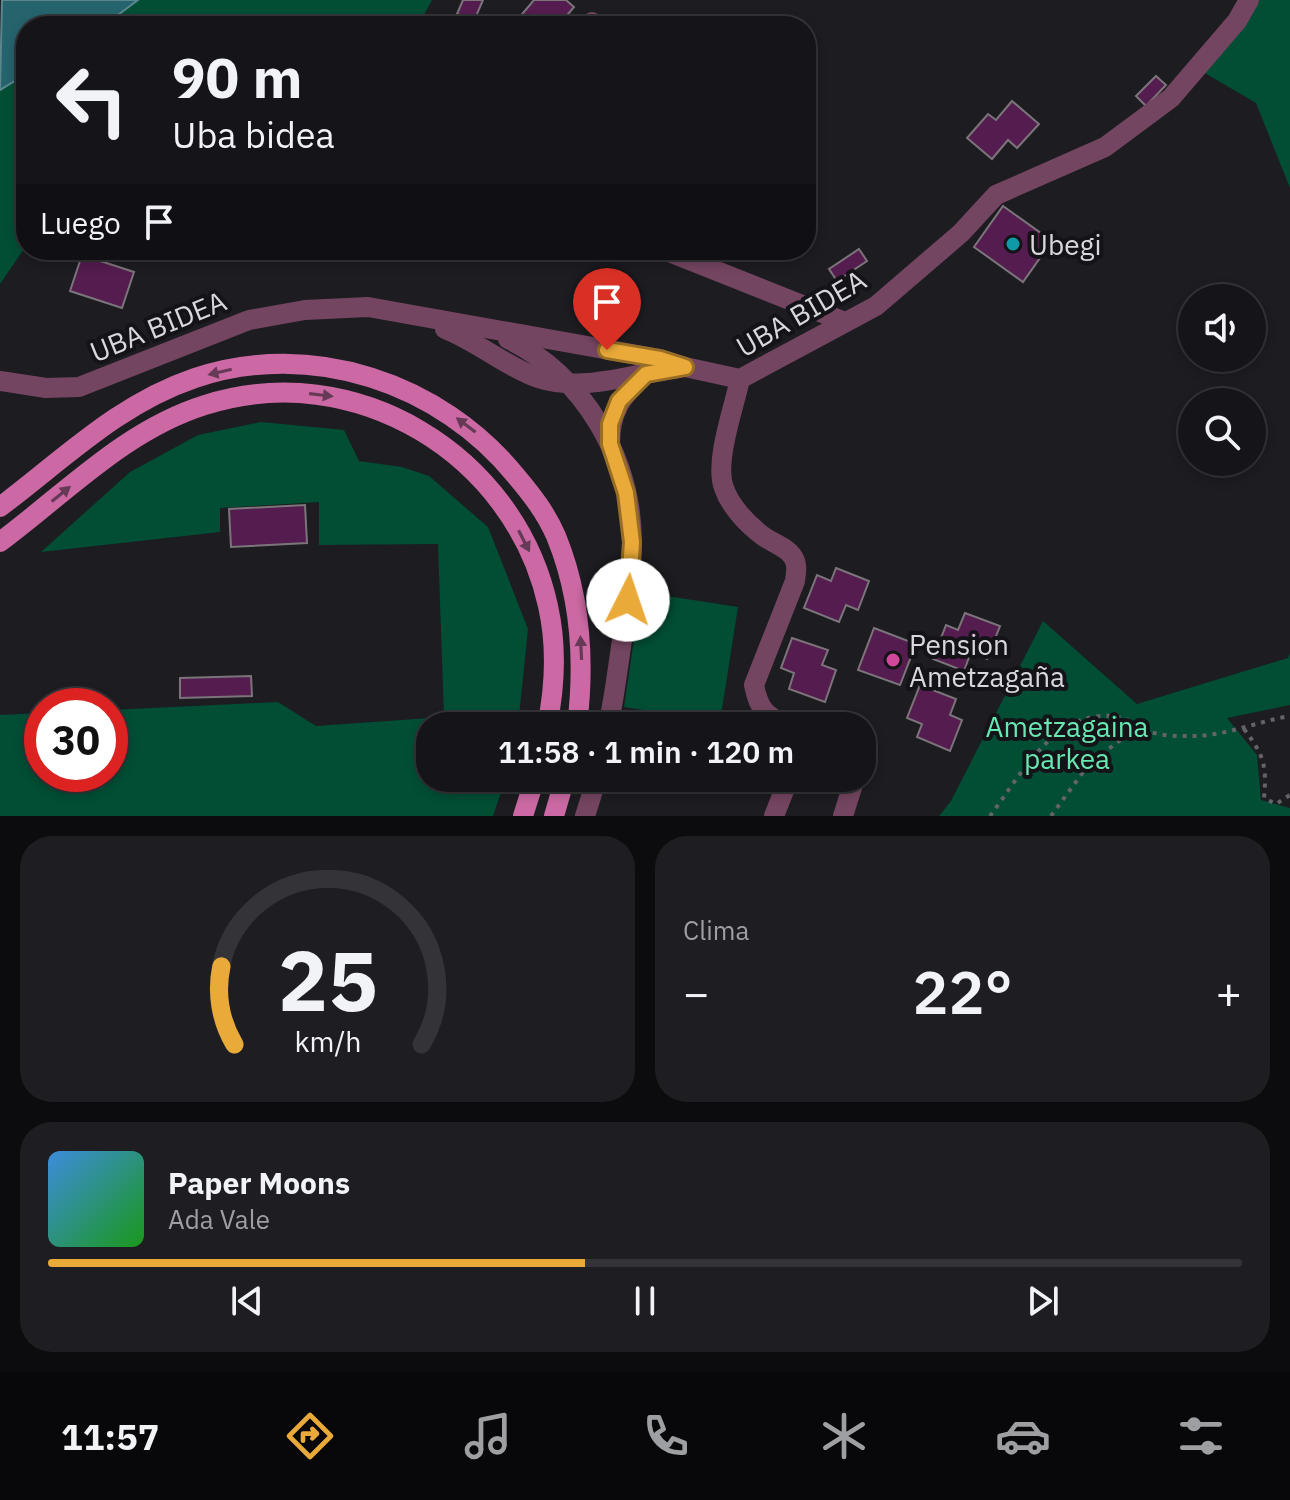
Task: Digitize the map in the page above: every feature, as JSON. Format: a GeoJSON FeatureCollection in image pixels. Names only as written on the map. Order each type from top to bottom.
{"type":"FeatureCollection","features":[{"type":"Feature","properties":{"kind":"main road"},"geometry":{"type":"LineString","coordinates":[[0,507],[121,412],[154,394],[197,377],[266,364],[305,365],[370,376],[430,401],[460,420],[498,453],[540,505],[556,536],[572,585],[581,635],[583,680],[579,712]]}},
{"type":"Feature","properties":{"kind":"main road"},"geometry":{"type":"LineString","coordinates":[[0,542],[127,442],[164,421],[205,404],[263,394],[312,393],[345,398],[381,409],[430,434],[457,456],[488,487],[520,533],[537,567],[549,607],[555,653],[550,712]]}},
{"type":"Feature","properties":{"kind":"main road"},"geometry":{"type":"LineString","coordinates":[[523,816],[531,792]]}},
{"type":"Feature","properties":{"kind":"main road"},"geometry":{"type":"LineString","coordinates":[[554,816],[561,792]]}},
{"type":"Feature","properties":{"kind":"street","name":"UBA BIDEA"},"geometry":{"type":"LineString","coordinates":[[0,381],[46,388],[79,387],[249,320],[305,310],[368,307],[660,359],[740,379],[876,306],[961,233],[996,195],[1105,147],[1171,98],[1237,21],[1249,0]]}},
{"type":"Feature","properties":{"kind":"street"},"geometry":{"type":"LineString","coordinates":[[689,260],[845,322]]}},
{"type":"Feature","properties":{"kind":"street"},"geometry":{"type":"LineString","coordinates":[[408,315],[471,339],[537,378],[569,384],[609,381],[685,367]]}},
{"type":"Feature","properties":{"kind":"street"},"geometry":{"type":"LineString","coordinates":[[481,326],[544,360],[591,410],[610,444],[626,493],[632,542],[628,600],[610,712]]}},
{"type":"Feature","properties":{"kind":"street"},"geometry":{"type":"LineString","coordinates":[[610,444],[610,424],[619,401],[646,374]]}},
{"type":"Feature","properties":{"kind":"street"},"geometry":{"type":"LineString","coordinates":[[740,379],[720,459],[723,488],[739,513],[762,536],[792,554],[797,566],[795,581],[754,685],[757,701],[765,712]]}},
{"type":"Feature","properties":{"kind":"street"},"geometry":{"type":"LineString","coordinates":[[585,816],[593,792]]}},
{"type":"Feature","properties":{"kind":"street"},"geometry":{"type":"LineString","coordinates":[[774,816],[783,792]]}},
{"type":"Feature","properties":{"kind":"street"},"geometry":{"type":"LineString","coordinates":[[843,816],[851,792]]}},
{"type":"Feature","properties":{"kind":"path"},"geometry":{"type":"LineString","coordinates":[[990,816],[1042,747],[1056,733],[1077,721],[1118,717],[1159,734],[1191,736],[1244,729],[1290,716]]}},
{"type":"Feature","properties":{"kind":"path"},"geometry":{"type":"LineString","coordinates":[[1051,816],[1089,764],[1140,725]]}},
{"type":"Feature","properties":{"kind":"path"},"geometry":{"type":"LineString","coordinates":[[1244,729],[1264,761],[1264,798],[1276,804],[1290,795]]}},
{"type":"Feature","properties":{"kind":"green space"},"geometry":{"type":"Polygon","coordinates":[[[138,0],[432,0],[423,16],[116,16],[138,0]]]}},
{"type":"Feature","properties":{"kind":"green space"},"geometry":{"type":"Polygon","coordinates":[[[1258,0],[1290,0],[1290,188],[1256,103],[1203,72],[1258,0]]]}},
{"type":"Feature","properties":{"kind":"green space"},"geometry":{"type":"Polygon","coordinates":[[[16,80],[16,260],[0,284],[0,90],[16,80]]]}},
{"type":"Feature","properties":{"kind":"green space"},"geometry":{"type":"Polygon","coordinates":[[[261,422],[344,430],[359,461],[402,467],[429,476],[488,527],[528,629],[519,712],[444,712],[438,544],[319,545],[319,502],[220,508],[220,532],[41,552],[130,472],[198,435],[261,422]]]}},
{"type":"Feature","properties":{"kind":"green space"},"geometry":{"type":"Polygon","coordinates":[[[641,592],[738,607],[722,712],[656,712],[624,707],[641,592]]]}},
{"type":"Feature","properties":{"kind":"green space","name":"Ametzagaina parkea"},"geometry":{"type":"Polygon","coordinates":[[[1043,621],[1137,704],[1288,658],[1290,653],[1290,705],[1227,718],[1257,755],[1261,800],[1290,808],[1290,816],[939,816],[951,801],[1043,621]]]}},
{"type":"Feature","properties":{"kind":"green space"},"geometry":{"type":"Polygon","coordinates":[[[278,702],[316,726],[416,719],[416,792],[501,792],[493,816],[0,816],[0,715],[24,714],[24,792],[128,792],[128,709],[278,702]]]}},
{"type":"Feature","properties":{"kind":"water"},"geometry":{"type":"Polygon","coordinates":[[[2,0],[138,0],[116,16],[16,16],[16,80],[0,90],[2,0]]]}},
{"type":"Feature","properties":{"kind":"building"},"geometry":{"type":"Polygon","coordinates":[[[463,0],[483,0],[476,16],[457,14],[463,0]]]}},
{"type":"Feature","properties":{"kind":"building"},"geometry":{"type":"Polygon","coordinates":[[[534,0],[566,0],[574,7],[566,16],[520,16],[534,0]]]}},
{"type":"Feature","properties":{"kind":"building"},"geometry":{"type":"Polygon","coordinates":[[[1156,76],[1166,85],[1146,106],[1136,96],[1156,76]]]}},
{"type":"Feature","properties":{"kind":"building"},"geometry":{"type":"Polygon","coordinates":[[[1012,101],[1039,124],[1017,148],[1008,140],[992,159],[967,138],[988,114],[996,120],[1012,101]]]}},
{"type":"Feature","properties":{"kind":"building","name":"Ubegi"},"geometry":{"type":"Polygon","coordinates":[[[1003,206],[1052,241],[1023,282],[974,247],[1003,206]]]}},
{"type":"Feature","properties":{"kind":"building"},"geometry":{"type":"Polygon","coordinates":[[[859,249],[867,261],[837,281],[829,269],[859,249]]]}},
{"type":"Feature","properties":{"kind":"building"},"geometry":{"type":"Polygon","coordinates":[[[80,260],[97,260],[134,272],[122,308],[70,291],[80,260]]]}},
{"type":"Feature","properties":{"kind":"building"},"geometry":{"type":"Polygon","coordinates":[[[305,505],[307,543],[231,547],[229,509],[305,505]]]}},
{"type":"Feature","properties":{"kind":"building"},"geometry":{"type":"Polygon","coordinates":[[[836,568],[869,581],[858,610],[846,605],[839,622],[804,608],[817,575],[831,581],[836,568]]]}},
{"type":"Feature","properties":{"kind":"building"},"geometry":{"type":"Polygon","coordinates":[[[965,613],[1000,626],[987,659],[971,652],[964,671],[933,659],[946,625],[958,630],[965,613]]]}},
{"type":"Feature","properties":{"kind":"building"},"geometry":{"type":"Polygon","coordinates":[[[874,628],[916,644],[900,685],[858,670],[874,628]]]}},
{"type":"Feature","properties":{"kind":"building"},"geometry":{"type":"Polygon","coordinates":[[[792,638],[828,650],[822,665],[836,670],[825,702],[789,689],[794,673],[781,668],[792,638]]]}},
{"type":"Feature","properties":{"kind":"building"},"geometry":{"type":"Polygon","coordinates":[[[251,676],[252,696],[180,698],[180,678],[251,676]]]}},
{"type":"Feature","properties":{"kind":"building"},"geometry":{"type":"Polygon","coordinates":[[[920,685],[956,699],[950,715],[962,720],[950,751],[917,737],[922,724],[907,718],[920,685]]]}},
{"type":"Feature","properties":{"kind":"place","name":"Ubegi"},"geometry":{"type":"Point","coordinates":[1013,244]}},
{"type":"Feature","properties":{"kind":"place","name":"Pension Ametzagaña"},"geometry":{"type":"Point","coordinates":[893,660]}},
{"type":"Feature","properties":{"kind":"route"},"geometry":{"type":"LineString","coordinates":[[607,350],[660,359],[685,367],[646,374],[619,401],[610,424],[610,444],[626,493],[632,542],[628,600]]}}]}
